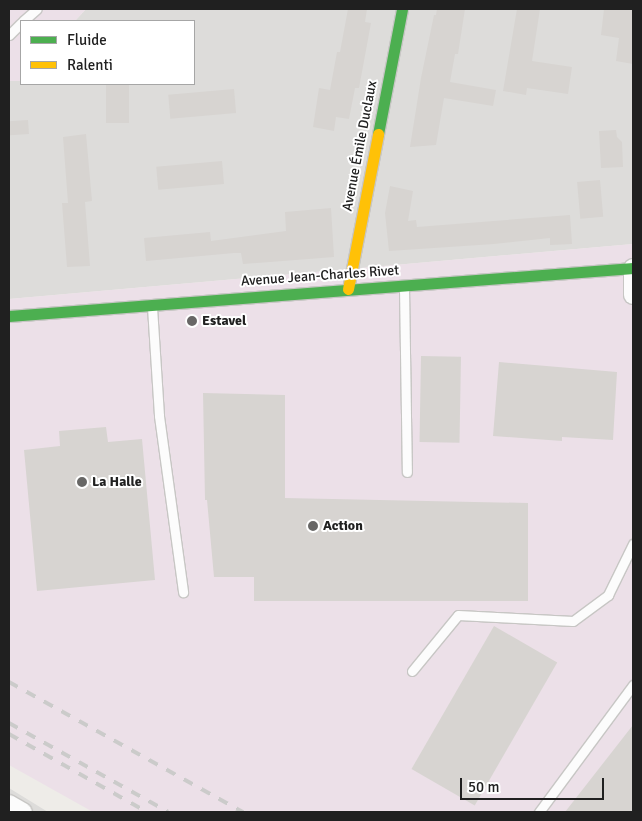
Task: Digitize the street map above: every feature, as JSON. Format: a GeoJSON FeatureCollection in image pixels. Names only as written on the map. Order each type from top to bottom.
{"type":"FeatureCollection","features":[{"type":"Feature","properties":{"kind":"main road","name":"Avenue Émile Duclaux"},"geometry":{"type":"LineString","coordinates":[[348,289],[402,9]]}},
{"type":"Feature","properties":{"kind":"main road","name":"Avenue Jean-Charles Rivet"},"geometry":{"type":"LineString","coordinates":[[9,316],[404,284],[633,268]]}},
{"type":"Feature","properties":{"kind":"street"},"geometry":{"type":"LineString","coordinates":[[633,268],[633,296]]}},
{"type":"Feature","properties":{"kind":"street"},"geometry":{"type":"LineString","coordinates":[[9,804],[23,812]]}},
{"type":"Feature","properties":{"kind":"lane"},"geometry":{"type":"LineString","coordinates":[[24,20],[37,9]]}},
{"type":"Feature","properties":{"kind":"lane"},"geometry":{"type":"LineString","coordinates":[[9,34],[20,24]]}},
{"type":"Feature","properties":{"kind":"lane"},"geometry":{"type":"LineString","coordinates":[[404,284],[407,472]]}},
{"type":"Feature","properties":{"kind":"lane"},"geometry":{"type":"LineString","coordinates":[[152,304],[159,416],[183,592]]}},
{"type":"Feature","properties":{"kind":"lane"},"geometry":{"type":"LineString","coordinates":[[412,671],[458,615],[573,621],[608,595],[633,544]]}},
{"type":"Feature","properties":{"kind":"lane"},"geometry":{"type":"LineString","coordinates":[[539,812],[633,684]]}},
{"type":"Feature","properties":{"kind":"shaded area"},"geometry":{"type":"Polygon","coordinates":[[[9,9],[86,9],[76,20],[20,20],[20,81],[9,81],[9,9]]]}},
{"type":"Feature","properties":{"kind":"shaded area"},"geometry":{"type":"Polygon","coordinates":[[[86,9],[633,9],[633,244],[9,299],[9,81],[20,81],[20,85],[195,85],[195,20],[76,20],[86,9]]]}},
{"type":"Feature","properties":{"kind":"shaded area"},"geometry":{"type":"Polygon","coordinates":[[[633,244],[633,812],[93,812],[9,765],[9,299],[633,244]]]}},
{"type":"Feature","properties":{"kind":"shaded area"},"geometry":{"type":"Polygon","coordinates":[[[9,788],[48,812],[9,812],[9,788]]]}},
{"type":"Feature","properties":{"kind":"building"},"geometry":{"type":"Polygon","coordinates":[[[348,9],[367,9],[365,22],[371,23],[359,88],[355,88],[349,119],[336,117],[334,131],[313,127],[319,88],[330,90],[337,52],[340,52],[348,9]]]}},
{"type":"Feature","properties":{"kind":"building"},"geometry":{"type":"Polygon","coordinates":[[[437,9],[465,9],[458,54],[455,54],[450,82],[496,90],[493,106],[444,98],[436,145],[410,147],[421,78],[434,15],[436,15],[437,9]]]}},
{"type":"Feature","properties":{"kind":"building"},"geometry":{"type":"Polygon","coordinates":[[[517,9],[540,9],[532,61],[572,67],[568,94],[527,88],[526,95],[503,91],[517,9]]]}},
{"type":"Feature","properties":{"kind":"building"},"geometry":{"type":"Polygon","coordinates":[[[604,9],[633,9],[633,64],[616,61],[619,38],[601,35],[604,9]]]}},
{"type":"Feature","properties":{"kind":"building"},"geometry":{"type":"Polygon","coordinates":[[[106,85],[129,85],[129,123],[106,123],[106,85]]]}},
{"type":"Feature","properties":{"kind":"building"},"geometry":{"type":"Polygon","coordinates":[[[234,89],[236,113],[170,119],[168,95],[234,89]]]}},
{"type":"Feature","properties":{"kind":"building"},"geometry":{"type":"Polygon","coordinates":[[[28,120],[29,134],[10,135],[9,121],[28,120]]]}},
{"type":"Feature","properties":{"kind":"building"},"geometry":{"type":"Polygon","coordinates":[[[616,130],[617,137],[622,142],[623,167],[601,168],[599,131],[616,130]]]}},
{"type":"Feature","properties":{"kind":"building"},"geometry":{"type":"Polygon","coordinates":[[[86,134],[92,201],[85,202],[90,266],[67,267],[62,203],[68,203],[63,137],[86,134]]]}},
{"type":"Feature","properties":{"kind":"building"},"geometry":{"type":"Polygon","coordinates":[[[222,161],[224,184],[158,190],[156,167],[222,161]]]}},
{"type":"Feature","properties":{"kind":"building"},"geometry":{"type":"Polygon","coordinates":[[[600,180],[603,217],[580,219],[577,182],[600,180]]]}},
{"type":"Feature","properties":{"kind":"building"},"geometry":{"type":"Polygon","coordinates":[[[390,186],[413,191],[408,221],[416,220],[417,227],[570,215],[572,244],[550,245],[550,238],[389,251],[385,213],[390,186]]]}},
{"type":"Feature","properties":{"kind":"building"},"geometry":{"type":"Polygon","coordinates":[[[331,208],[334,257],[243,264],[241,253],[234,253],[146,261],[144,238],[210,232],[211,241],[286,231],[285,212],[331,208]]]}},
{"type":"Feature","properties":{"kind":"building"},"geometry":{"type":"Polygon","coordinates":[[[421,356],[461,357],[459,443],[419,442],[421,356]]]}},
{"type":"Feature","properties":{"kind":"building"},"geometry":{"type":"Polygon","coordinates":[[[499,362],[617,372],[613,440],[562,437],[562,441],[493,436],[499,362]]]}},
{"type":"Feature","properties":{"kind":"building"},"geometry":{"type":"Polygon","coordinates":[[[203,393],[285,395],[285,498],[528,503],[528,601],[254,601],[254,577],[214,577],[207,500],[205,500],[203,393]]]}},
{"type":"Feature","properties":{"kind":"building"},"geometry":{"type":"Polygon","coordinates":[[[106,427],[108,442],[142,439],[155,580],[37,591],[24,450],[60,446],[59,431],[106,427]]]}},
{"type":"Feature","properties":{"kind":"building"},"geometry":{"type":"Polygon","coordinates":[[[494,626],[557,662],[475,805],[412,769],[494,626]]]}},
{"type":"Feature","properties":{"kind":"building"},"geometry":{"type":"Polygon","coordinates":[[[633,725],[633,812],[565,812],[633,725]]]}},
{"type":"Feature","properties":{"kind":"railway"},"geometry":{"type":"LineString","coordinates":[[9,682],[243,812]]}},
{"type":"Feature","properties":{"kind":"railway"},"geometry":{"type":"LineString","coordinates":[[9,723],[168,812]]}},
{"type":"Feature","properties":{"kind":"railway"},"geometry":{"type":"LineString","coordinates":[[9,734],[147,812]]}},
{"type":"Feature","properties":{"kind":"traffic: fast"},"geometry":{"type":"LineString","coordinates":[[378,134],[402,9]]}},
{"type":"Feature","properties":{"kind":"traffic: fast"},"geometry":{"type":"LineString","coordinates":[[9,316],[633,268]]}},
{"type":"Feature","properties":{"kind":"traffic: slow"},"geometry":{"type":"LineString","coordinates":[[348,289],[378,134]]}},
{"type":"Feature","properties":{"kind":"place","name":"Estavel"},"geometry":{"type":"Point","coordinates":[192,321]}},
{"type":"Feature","properties":{"kind":"place","name":"La Halle"},"geometry":{"type":"Point","coordinates":[82,482]}},
{"type":"Feature","properties":{"kind":"place","name":"Action"},"geometry":{"type":"Point","coordinates":[313,526]}}]}
